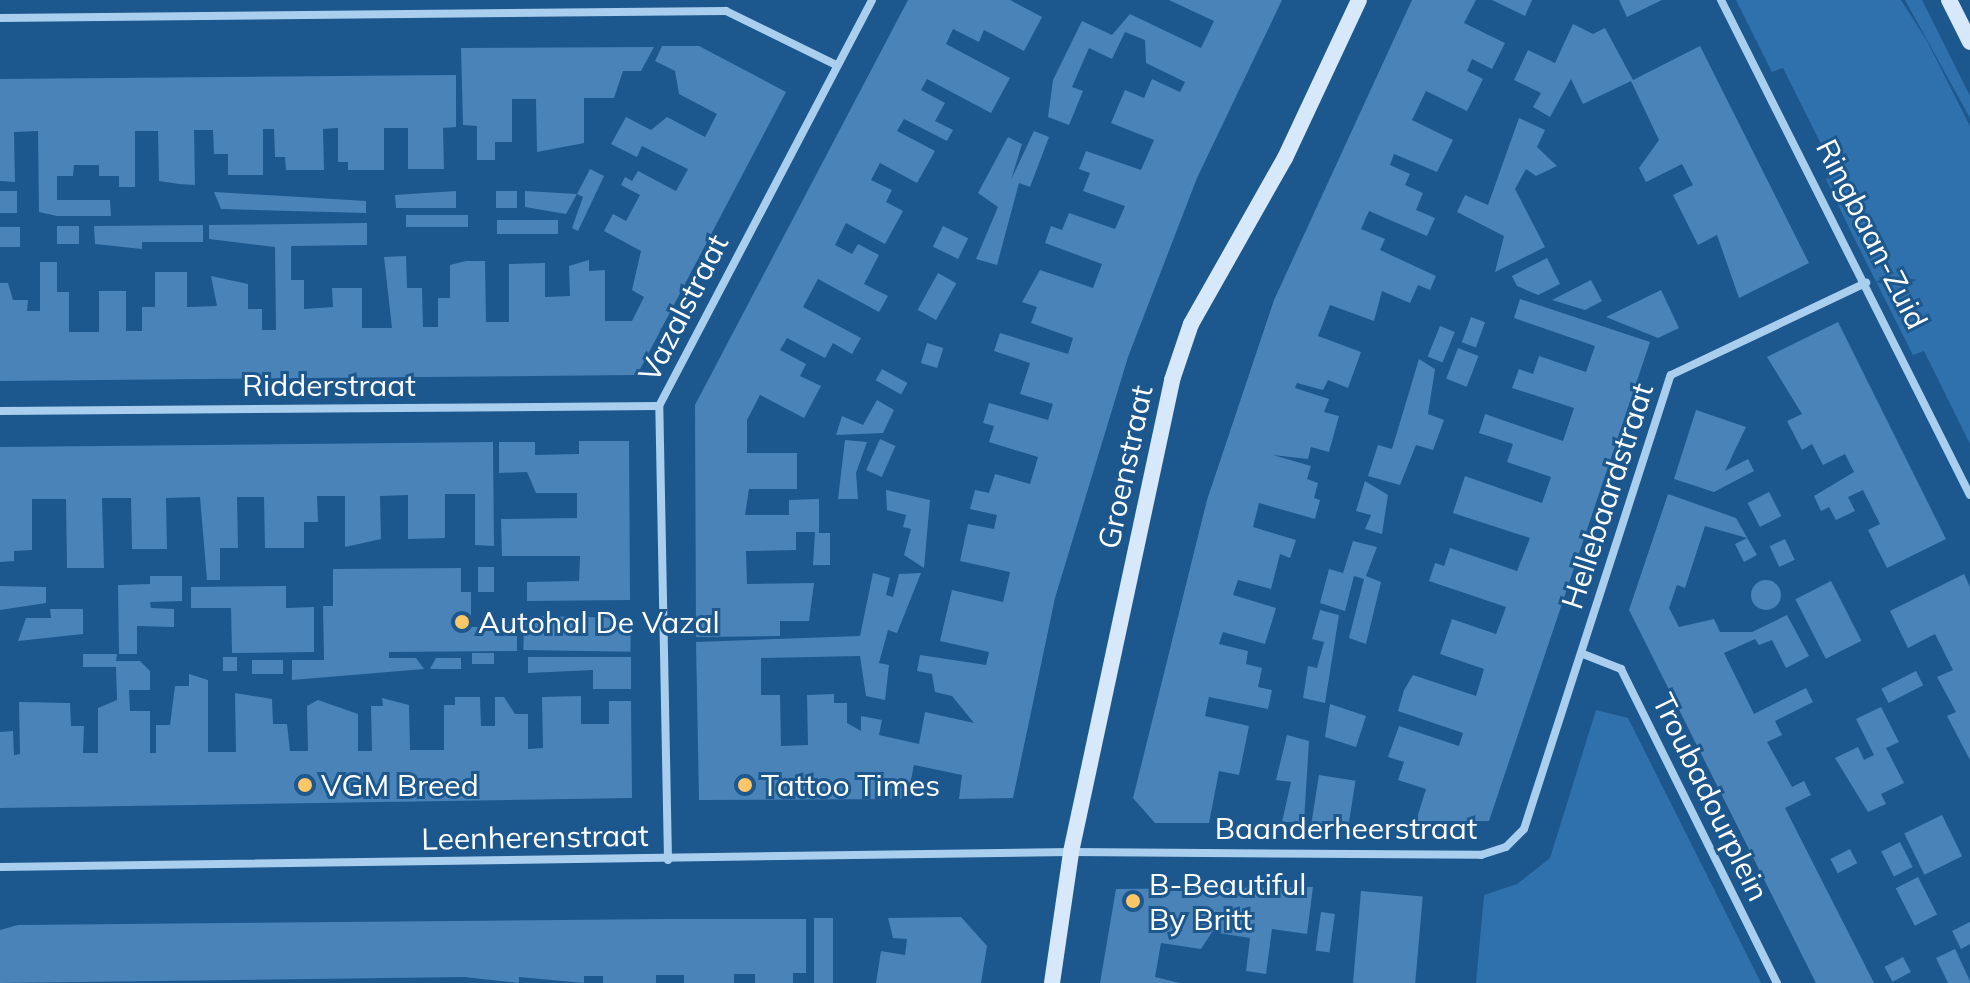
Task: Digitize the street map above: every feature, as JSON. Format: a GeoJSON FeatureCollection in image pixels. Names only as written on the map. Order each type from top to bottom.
{"type":"FeatureCollection","features":[{"type":"Feature","properties":{"kind":"street","name":"Vazalstraat"},"geometry":{"type":"LineString","coordinates":[[668,860],[659,406],[872,0]]}},
{"type":"Feature","properties":{"kind":"street","name":"Groenstraat"},"geometry":{"type":"LineString","coordinates":[[1052,983],[1071,852],[1172,380],[1191,324],[1285,158],[1359,0]]}},
{"type":"Feature","properties":{"kind":"street","name":"Ringbaan-Zuid"},"geometry":{"type":"LineString","coordinates":[[1721,0],[1970,495]]}},
{"type":"Feature","properties":{"kind":"street"},"geometry":{"type":"LineString","coordinates":[[1949,0],[1970,42]]}},
{"type":"Feature","properties":{"kind":"street"},"geometry":{"type":"LineString","coordinates":[[0,18],[726,11],[836,65]]}},
{"type":"Feature","properties":{"kind":"street","name":"Hellebaardstraat"},"geometry":{"type":"LineString","coordinates":[[1583,654],[1671,375],[1866,283]]}},
{"type":"Feature","properties":{"kind":"street","name":"Ridderstraat"},"geometry":{"type":"LineString","coordinates":[[0,411],[659,406]]}},
{"type":"Feature","properties":{"kind":"street","name":"Baanderheerstraat"},"geometry":{"type":"LineString","coordinates":[[1071,852],[1475,855],[1506,847],[1524,829],[1583,654]]}},
{"type":"Feature","properties":{"kind":"street","name":"Troubadourplein"},"geometry":{"type":"LineString","coordinates":[[1583,654],[1621,669],[1777,983]]}},
{"type":"Feature","properties":{"kind":"street","name":"Leenherenstraat"},"geometry":{"type":"LineString","coordinates":[[0,867],[1071,852]]}},
{"type":"Feature","properties":{"kind":"shaded area"},"geometry":{"type":"Polygon","coordinates":[[[1736,0],[1901,0],[1927,41],[1970,126],[1970,444],[1924,351],[1913,355],[1850,230],[1826,179],[1836,174],[1783,68],[1772,72],[1736,0]]]}},
{"type":"Feature","properties":{"kind":"shaded area"},"geometry":{"type":"Polygon","coordinates":[[[1905,0],[1922,0],[1970,96],[1970,118],[1905,0]]]}},
{"type":"Feature","properties":{"kind":"shaded area"},"geometry":{"type":"Polygon","coordinates":[[[1596,710],[1628,718],[1761,983],[1476,983],[1484,895],[1517,884],[1550,858],[1596,710]]]}},
{"type":"Feature","properties":{"kind":"building"},"geometry":{"type":"Polygon","coordinates":[[[908,0],[1010,0],[1042,17],[1024,51],[984,30],[979,42],[953,29],[946,44],[1010,78],[991,113],[927,79],[921,90],[945,103],[935,121],[953,130],[947,141],[904,119],[897,131],[935,151],[917,183],[880,163],[871,180],[892,190],[886,202],[903,211],[885,244],[846,223],[835,245],[852,254],[858,244],[879,255],[864,284],[888,296],[879,312],[818,279],[803,307],[861,338],[852,354],[833,343],[825,358],[787,338],[780,350],[806,364],[800,376],[821,386],[804,418],[760,395],[747,420],[747,453],[797,453],[797,489],[749,489],[745,515],[789,515],[789,500],[819,499],[819,533],[830,533],[830,565],[813,565],[815,532],[796,532],[796,550],[746,551],[747,584],[814,583],[809,621],[780,621],[780,636],[696,637],[695,405],[908,0]]]}},
{"type":"Feature","properties":{"kind":"building"},"geometry":{"type":"Polygon","coordinates":[[[1169,0],[1282,0],[1197,178],[1128,357],[1055,598],[1013,798],[959,799],[962,775],[914,765],[907,799],[699,800],[696,642],[860,636],[873,573],[890,578],[886,595],[893,597],[899,574],[921,573],[897,633],[888,630],[879,663],[889,665],[885,700],[866,696],[860,656],[761,658],[761,695],[780,695],[781,746],[808,745],[807,695],[834,694],[834,703],[847,703],[847,723],[861,731],[861,716],[882,720],[879,735],[919,744],[925,712],[974,723],[952,696],[935,692],[932,674],[917,671],[920,655],[986,665],[989,652],[940,641],[952,590],[1003,602],[1010,572],[960,561],[968,524],[994,529],[997,515],[970,509],[975,490],[989,493],[995,474],[1030,484],[1038,457],[989,442],[994,426],[983,423],[989,403],[1048,420],[1053,404],[1020,394],[1030,363],[994,351],[1000,333],[1068,354],[1073,338],[1031,323],[1037,307],[1022,302],[1040,270],[1093,288],[1102,264],[1045,243],[1051,226],[1062,230],[1069,213],[1115,229],[1125,206],[1083,191],[1090,173],[1079,169],[1086,151],[1141,170],[1154,140],[1111,123],[1125,90],[1144,98],[1152,79],[1180,92],[1185,82],[1146,63],[1145,40],[1125,32],[1112,59],[1089,48],[1072,87],[1083,91],[1069,125],[1048,117],[1053,80],[1082,21],[1112,35],[1130,14],[1201,48],[1214,21],[1169,0]]]}},
{"type":"Feature","properties":{"kind":"building"},"geometry":{"type":"Polygon","coordinates":[[[1412,0],[1476,0],[1464,23],[1505,43],[1492,69],[1472,59],[1467,71],[1483,79],[1467,111],[1426,91],[1412,120],[1453,140],[1437,172],[1394,154],[1390,165],[1410,174],[1405,185],[1423,193],[1416,210],[1435,218],[1427,236],[1369,211],[1361,229],[1385,239],[1380,250],[1436,276],[1430,290],[1418,285],[1410,303],[1382,291],[1374,321],[1330,305],[1318,336],[1361,352],[1348,388],[1328,380],[1323,390],[1297,383],[1295,388],[1329,399],[1324,412],[1339,416],[1329,452],[1311,447],[1308,459],[1273,455],[1311,466],[1307,479],[1318,483],[1314,498],[1320,500],[1315,519],[1259,503],[1253,527],[1296,540],[1290,558],[1280,554],[1271,589],[1238,580],[1233,595],[1276,608],[1265,644],[1223,632],[1219,644],[1248,651],[1246,664],[1262,668],[1258,687],[1272,690],[1268,709],[1209,697],[1205,716],[1249,726],[1239,775],[1219,771],[1209,823],[1155,823],[1133,798],[1207,500],[1274,300],[1412,0]]]}},
{"type":"Feature","properties":{"kind":"building"},"geometry":{"type":"Polygon","coordinates":[[[1492,0],[1532,0],[1525,16],[1492,0]]]}},
{"type":"Feature","properties":{"kind":"building"},"geometry":{"type":"Polygon","coordinates":[[[1619,0],[1662,0],[1627,17],[1619,0]]]}},
{"type":"Feature","properties":{"kind":"building"},"geometry":{"type":"Polygon","coordinates":[[[1573,24],[1593,34],[1605,28],[1633,80],[1700,46],[1809,263],[1739,298],[1717,235],[1698,245],[1673,195],[1693,185],[1682,164],[1646,182],[1639,168],[1659,140],[1631,81],[1583,104],[1571,79],[1550,117],[1533,107],[1541,93],[1514,80],[1528,50],[1555,63],[1573,24]]]}},
{"type":"Feature","properties":{"kind":"building"},"geometry":{"type":"Polygon","coordinates":[[[662,46],[699,46],[786,92],[637,375],[0,381],[0,283],[8,283],[13,300],[28,300],[27,311],[40,311],[40,262],[57,262],[57,292],[69,292],[69,332],[99,332],[99,291],[126,291],[126,331],[142,331],[142,307],[155,307],[155,272],[187,272],[187,307],[217,306],[211,276],[248,284],[248,309],[262,309],[262,330],[276,330],[275,247],[209,239],[209,225],[367,223],[367,245],[291,246],[291,280],[304,280],[304,309],[333,307],[332,288],[362,288],[362,328],[392,328],[384,257],[406,256],[407,288],[422,288],[423,327],[438,327],[438,298],[450,298],[450,265],[466,261],[485,261],[486,322],[509,322],[509,264],[545,263],[545,297],[570,296],[569,266],[589,260],[589,271],[605,270],[605,321],[632,321],[644,297],[632,290],[641,251],[604,231],[613,214],[626,221],[640,195],[621,185],[625,177],[632,181],[638,171],[676,191],[688,169],[642,146],[637,157],[611,144],[626,117],[651,130],[667,117],[705,137],[717,114],[679,94],[675,71],[655,61],[662,46]]]}},
{"type":"Feature","properties":{"kind":"building"},"geometry":{"type":"Polygon","coordinates":[[[654,47],[641,71],[623,71],[614,98],[584,98],[584,143],[537,152],[536,99],[512,99],[512,142],[495,142],[495,160],[477,160],[477,126],[463,125],[461,48],[654,47]]]}},
{"type":"Feature","properties":{"kind":"building"},"geometry":{"type":"Polygon","coordinates":[[[456,75],[456,127],[443,128],[444,169],[408,169],[408,128],[384,128],[384,170],[348,170],[348,162],[338,162],[338,128],[323,129],[324,170],[286,170],[285,157],[275,157],[274,129],[263,129],[263,175],[228,175],[228,154],[214,154],[213,130],[194,130],[195,185],[179,184],[159,181],[158,131],[135,131],[135,187],[119,187],[119,176],[99,176],[99,165],[74,165],[73,176],[57,176],[57,200],[110,200],[111,216],[57,216],[39,212],[38,131],[14,132],[15,182],[0,181],[0,79],[456,75]]]}},
{"type":"Feature","properties":{"kind":"building"},"geometry":{"type":"Polygon","coordinates":[[[1519,118],[1545,130],[1537,147],[1557,166],[1536,176],[1526,169],[1515,189],[1545,247],[1495,272],[1504,236],[1457,212],[1465,195],[1488,205],[1519,118]]]}},
{"type":"Feature","properties":{"kind":"building"},"geometry":{"type":"Polygon","coordinates":[[[1034,131],[1049,137],[1030,187],[1019,183],[997,265],[976,259],[998,207],[978,193],[1008,137],[1022,144],[1011,180],[1034,131]]]}},
{"type":"Feature","properties":{"kind":"building"},"geometry":{"type":"Polygon","coordinates":[[[590,169],[604,176],[578,231],[572,228],[583,197],[577,194],[590,169]]]}},
{"type":"Feature","properties":{"kind":"building"},"geometry":{"type":"Polygon","coordinates":[[[0,191],[17,191],[17,213],[0,213],[0,191]]]}},
{"type":"Feature","properties":{"kind":"building"},"geometry":{"type":"Polygon","coordinates":[[[456,191],[456,208],[396,208],[395,195],[456,191]]]}},
{"type":"Feature","properties":{"kind":"building"},"geometry":{"type":"Polygon","coordinates":[[[496,191],[517,191],[517,208],[496,208],[496,191]]]}},
{"type":"Feature","properties":{"kind":"building"},"geometry":{"type":"Polygon","coordinates":[[[525,191],[577,194],[566,214],[525,207],[525,191]]]}},
{"type":"Feature","properties":{"kind":"building"},"geometry":{"type":"Polygon","coordinates":[[[214,192],[366,201],[366,213],[221,209],[214,192]]]}},
{"type":"Feature","properties":{"kind":"building"},"geometry":{"type":"Polygon","coordinates":[[[406,215],[468,215],[468,227],[406,227],[406,215]]]}},
{"type":"Feature","properties":{"kind":"building"},"geometry":{"type":"Polygon","coordinates":[[[497,220],[558,220],[558,234],[497,234],[497,220]]]}},
{"type":"Feature","properties":{"kind":"building"},"geometry":{"type":"Polygon","coordinates":[[[203,225],[203,242],[142,242],[142,249],[95,244],[94,226],[203,225]]]}},
{"type":"Feature","properties":{"kind":"building"},"geometry":{"type":"Polygon","coordinates":[[[57,226],[79,226],[79,244],[57,244],[57,226]]]}},
{"type":"Feature","properties":{"kind":"building"},"geometry":{"type":"Polygon","coordinates":[[[943,226],[968,238],[958,259],[933,247],[943,226]]]}},
{"type":"Feature","properties":{"kind":"building"},"geometry":{"type":"Polygon","coordinates":[[[0,227],[20,227],[20,247],[0,247],[0,227]]]}},
{"type":"Feature","properties":{"kind":"building"},"geometry":{"type":"Polygon","coordinates":[[[1547,258],[1560,284],[1538,295],[1517,286],[1512,276],[1547,258]]]}},
{"type":"Feature","properties":{"kind":"building"},"geometry":{"type":"Polygon","coordinates":[[[938,273],[956,283],[936,320],[918,310],[938,273]]]}},
{"type":"Feature","properties":{"kind":"building"},"geometry":{"type":"Polygon","coordinates":[[[1591,280],[1602,301],[1585,310],[1552,300],[1591,280]]]}},
{"type":"Feature","properties":{"kind":"building"},"geometry":{"type":"Polygon","coordinates":[[[1661,290],[1679,328],[1658,338],[1606,317],[1661,290]]]}},
{"type":"Feature","properties":{"kind":"building"},"geometry":{"type":"Polygon","coordinates":[[[1520,299],[1650,342],[1489,821],[1416,821],[1426,789],[1398,780],[1404,762],[1388,757],[1399,726],[1459,746],[1463,733],[1398,711],[1404,690],[1413,675],[1476,696],[1484,669],[1440,654],[1452,619],[1496,634],[1506,607],[1429,581],[1435,563],[1444,566],[1450,548],[1517,571],[1530,538],[1453,513],[1465,476],[1542,503],[1551,477],[1507,462],[1513,444],[1479,433],[1485,414],[1563,441],[1574,408],[1512,388],[1519,369],[1533,374],[1539,356],[1586,372],[1595,346],[1514,318],[1520,299]]]}},
{"type":"Feature","properties":{"kind":"building"},"geometry":{"type":"Polygon","coordinates":[[[1471,317],[1485,322],[1476,348],[1462,342],[1471,317]]]}},
{"type":"Feature","properties":{"kind":"building"},"geometry":{"type":"Polygon","coordinates":[[[1838,322],[1946,539],[1887,568],[1868,530],[1880,524],[1863,490],[1848,497],[1855,511],[1836,520],[1829,507],[1821,511],[1814,496],[1854,472],[1845,454],[1823,465],[1812,444],[1802,450],[1787,421],[1802,414],[1767,357],[1838,322]]]}},
{"type":"Feature","properties":{"kind":"building"},"geometry":{"type":"Polygon","coordinates":[[[1440,326],[1455,332],[1442,363],[1428,357],[1440,326]]]}},
{"type":"Feature","properties":{"kind":"building"},"geometry":{"type":"Polygon","coordinates":[[[927,343],[943,348],[937,368],[921,363],[927,343]]]}},
{"type":"Feature","properties":{"kind":"building"},"geometry":{"type":"Polygon","coordinates":[[[1458,348],[1479,356],[1467,387],[1446,379],[1458,348]]]}},
{"type":"Feature","properties":{"kind":"building"},"geometry":{"type":"Polygon","coordinates":[[[1419,359],[1435,369],[1428,414],[1444,420],[1433,450],[1416,445],[1400,485],[1368,476],[1378,445],[1392,449],[1419,359]]]}},
{"type":"Feature","properties":{"kind":"building"},"geometry":{"type":"Polygon","coordinates":[[[882,369],[907,383],[901,394],[876,380],[882,369]]]}},
{"type":"Feature","properties":{"kind":"building"},"geometry":{"type":"Polygon","coordinates":[[[877,400],[894,410],[883,433],[836,435],[842,416],[863,425],[877,400]]]}},
{"type":"Feature","properties":{"kind":"building"},"geometry":{"type":"Polygon","coordinates":[[[1696,410],[1746,427],[1725,471],[1748,459],[1754,471],[1714,492],[1674,479],[1696,410]]]}},
{"type":"Feature","properties":{"kind":"building"},"geometry":{"type":"Polygon","coordinates":[[[880,439],[896,446],[882,477],[866,470],[880,439]]]}},
{"type":"Feature","properties":{"kind":"building"},"geometry":{"type":"Polygon","coordinates":[[[845,440],[867,442],[856,473],[858,499],[838,499],[845,440]]]}},
{"type":"Feature","properties":{"kind":"building"},"geometry":{"type":"Polygon","coordinates":[[[579,441],[629,441],[630,600],[527,601],[527,582],[579,581],[580,556],[502,556],[501,519],[577,518],[577,493],[536,493],[527,472],[499,473],[499,442],[535,442],[535,455],[579,454],[579,441]]]}},
{"type":"Feature","properties":{"kind":"building"},"geometry":{"type":"Polygon","coordinates":[[[493,442],[494,546],[475,545],[475,494],[445,494],[445,538],[408,539],[408,495],[380,496],[381,539],[345,547],[345,496],[317,496],[318,522],[304,522],[304,548],[265,548],[264,497],[237,497],[238,548],[220,548],[220,580],[207,580],[200,497],[166,498],[167,549],[132,549],[131,498],[102,498],[104,568],[67,568],[66,499],[32,499],[32,550],[14,551],[14,561],[0,562],[0,447],[493,442]]]}},
{"type":"Feature","properties":{"kind":"building"},"geometry":{"type":"Polygon","coordinates":[[[1365,481],[1388,495],[1382,534],[1365,529],[1371,515],[1356,511],[1365,481]]]}},
{"type":"Feature","properties":{"kind":"building"},"geometry":{"type":"Polygon","coordinates":[[[886,490],[930,500],[924,568],[904,555],[911,529],[903,527],[906,515],[887,510],[886,490]]]}},
{"type":"Feature","properties":{"kind":"building"},"geometry":{"type":"Polygon","coordinates":[[[1769,492],[1781,516],[1760,527],[1748,503],[1769,492]]]}},
{"type":"Feature","properties":{"kind":"building"},"geometry":{"type":"Polygon","coordinates":[[[1668,494],[1736,518],[1757,555],[1744,562],[1735,544],[1747,538],[1705,526],[1685,588],[1677,585],[1669,608],[1679,627],[1714,619],[1720,632],[1752,632],[1787,615],[1809,656],[1786,668],[1772,640],[1759,645],[1755,639],[1724,653],[1754,714],[1806,688],[1813,702],[1775,721],[1782,735],[1767,742],[1792,787],[1804,781],[1811,795],[1785,808],[1874,983],[1816,983],[1629,610],[1668,494]]]}},
{"type":"Feature","properties":{"kind":"building"},"geometry":{"type":"Polygon","coordinates":[[[1785,539],[1795,560],[1779,567],[1770,546],[1785,539]]]}},
{"type":"Feature","properties":{"kind":"building"},"geometry":{"type":"Polygon","coordinates":[[[1353,541],[1377,547],[1366,576],[1381,582],[1366,644],[1349,638],[1364,579],[1354,576],[1345,611],[1320,603],[1329,569],[1343,573],[1353,541]]]}},
{"type":"Feature","properties":{"kind":"building"},"geometry":{"type":"Polygon","coordinates":[[[478,567],[494,567],[494,592],[478,592],[478,567]]]}},
{"type":"Feature","properties":{"kind":"building"},"geometry":{"type":"Polygon","coordinates":[[[461,568],[461,592],[471,592],[471,627],[517,627],[517,651],[389,652],[389,658],[416,658],[424,669],[292,680],[292,660],[324,660],[323,606],[333,606],[333,569],[461,568]]]}},
{"type":"Feature","properties":{"kind":"building"},"geometry":{"type":"Polygon","coordinates":[[[1964,574],[1970,587],[1970,760],[1947,716],[1956,712],[1937,677],[1953,670],[1935,634],[1908,648],[1890,611],[1964,574]]]}},
{"type":"Feature","properties":{"kind":"building"},"geometry":{"type":"Polygon","coordinates":[[[150,576],[182,576],[182,601],[150,602],[151,608],[174,609],[174,627],[137,626],[137,654],[119,654],[118,585],[150,584],[150,576]]]}},
{"type":"Feature","properties":{"kind":"building"},"geometry":{"type":"Polygon","coordinates":[[[1766,580],[1777,584],[1781,595],[1777,606],[1766,610],[1755,606],[1751,595],[1755,584],[1766,580]]]}},
{"type":"Feature","properties":{"kind":"building"},"geometry":{"type":"Polygon","coordinates":[[[1831,581],[1861,641],[1826,659],[1795,599],[1831,581]]]}},
{"type":"Feature","properties":{"kind":"building"},"geometry":{"type":"Polygon","coordinates":[[[0,586],[46,587],[46,603],[0,610],[0,586]]]}},
{"type":"Feature","properties":{"kind":"building"},"geometry":{"type":"Polygon","coordinates":[[[286,586],[286,608],[314,607],[314,652],[232,653],[231,608],[191,608],[191,587],[286,586]]]}},
{"type":"Feature","properties":{"kind":"building"},"geometry":{"type":"Polygon","coordinates":[[[50,609],[83,609],[83,634],[18,641],[26,618],[51,618],[50,609]]]}},
{"type":"Feature","properties":{"kind":"building"},"geometry":{"type":"Polygon","coordinates":[[[1320,610],[1339,615],[1325,703],[1303,698],[1308,666],[1317,668],[1324,642],[1312,639],[1320,610]]]}},
{"type":"Feature","properties":{"kind":"building"},"geometry":{"type":"Polygon","coordinates":[[[524,616],[631,618],[630,652],[523,650],[524,616]]]}},
{"type":"Feature","properties":{"kind":"building"},"geometry":{"type":"Polygon","coordinates":[[[472,653],[494,653],[494,664],[472,664],[472,653]]]}},
{"type":"Feature","properties":{"kind":"building"},"geometry":{"type":"Polygon","coordinates":[[[83,654],[117,654],[116,661],[140,661],[150,671],[150,690],[129,690],[130,711],[150,711],[150,753],[156,753],[156,725],[170,725],[175,686],[189,686],[189,674],[208,680],[208,752],[236,752],[235,693],[272,699],[273,724],[287,724],[290,751],[308,751],[307,706],[318,700],[358,714],[358,751],[372,751],[371,706],[383,706],[382,698],[409,705],[410,750],[444,750],[444,705],[455,705],[455,697],[480,697],[481,726],[495,726],[495,697],[504,697],[515,714],[528,714],[528,749],[543,748],[542,697],[581,696],[581,724],[609,724],[609,701],[631,701],[632,798],[0,808],[0,732],[13,731],[14,755],[20,754],[19,702],[70,703],[71,726],[84,726],[83,753],[98,753],[98,708],[117,700],[116,667],[83,667],[83,654]]]}},
{"type":"Feature","properties":{"kind":"building"},"geometry":{"type":"Polygon","coordinates":[[[223,657],[237,657],[237,671],[223,671],[223,657]]]}},
{"type":"Feature","properties":{"kind":"building"},"geometry":{"type":"Polygon","coordinates":[[[528,657],[631,657],[631,689],[593,689],[593,670],[528,673],[528,657]]]}},
{"type":"Feature","properties":{"kind":"building"},"geometry":{"type":"Polygon","coordinates":[[[436,658],[461,658],[461,669],[430,669],[436,658]]]}},
{"type":"Feature","properties":{"kind":"building"},"geometry":{"type":"Polygon","coordinates":[[[252,660],[283,660],[283,674],[252,674],[252,660]]]}},
{"type":"Feature","properties":{"kind":"building"},"geometry":{"type":"Polygon","coordinates":[[[1916,671],[1923,685],[1889,703],[1881,689],[1916,671]]]}},
{"type":"Feature","properties":{"kind":"building"},"geometry":{"type":"Polygon","coordinates":[[[1330,704],[1366,716],[1356,747],[1325,737],[1330,704]]]}},
{"type":"Feature","properties":{"kind":"building"},"geometry":{"type":"Polygon","coordinates":[[[1881,707],[1899,742],[1886,748],[1904,783],[1881,794],[1886,804],[1868,812],[1835,758],[1858,747],[1864,760],[1874,755],[1856,719],[1881,707]]]}},
{"type":"Feature","properties":{"kind":"building"},"geometry":{"type":"Polygon","coordinates":[[[1287,735],[1309,741],[1304,822],[1282,822],[1291,782],[1276,780],[1287,735]]]}},
{"type":"Feature","properties":{"kind":"building"},"geometry":{"type":"Polygon","coordinates":[[[1319,775],[1356,781],[1348,828],[1311,822],[1319,775]]]}},
{"type":"Feature","properties":{"kind":"building"},"geometry":{"type":"Polygon","coordinates":[[[1942,815],[1962,856],[1924,875],[1904,833],[1942,815]]]}},
{"type":"Feature","properties":{"kind":"building"},"geometry":{"type":"Polygon","coordinates":[[[1900,842],[1913,867],[1894,876],[1881,852],[1900,842]]]}},
{"type":"Feature","properties":{"kind":"building"},"geometry":{"type":"Polygon","coordinates":[[[1850,849],[1857,863],[1838,873],[1830,859],[1850,849]]]}},
{"type":"Feature","properties":{"kind":"building"},"geometry":{"type":"Polygon","coordinates":[[[1918,877],[1937,914],[1915,926],[1896,888],[1918,877]]]}},
{"type":"Feature","properties":{"kind":"building"},"geometry":{"type":"Polygon","coordinates":[[[1313,887],[1307,934],[1272,929],[1266,974],[1246,971],[1250,938],[1212,932],[1201,949],[1161,943],[1155,977],[1180,983],[1100,983],[1116,889],[1313,887]]]}},
{"type":"Feature","properties":{"kind":"building"},"geometry":{"type":"Polygon","coordinates":[[[1361,891],[1423,896],[1415,983],[1353,983],[1361,891]]]}},
{"type":"Feature","properties":{"kind":"building"},"geometry":{"type":"Polygon","coordinates":[[[1321,912],[1335,914],[1329,953],[1316,951],[1321,912]]]}},
{"type":"Feature","properties":{"kind":"building"},"geometry":{"type":"Polygon","coordinates":[[[961,917],[987,946],[981,983],[876,983],[881,951],[905,955],[907,939],[893,938],[888,918],[961,917]]]}},
{"type":"Feature","properties":{"kind":"building"},"geometry":{"type":"Polygon","coordinates":[[[814,918],[833,918],[833,983],[814,983],[814,918]]]}},
{"type":"Feature","properties":{"kind":"building"},"geometry":{"type":"Polygon","coordinates":[[[806,919],[806,973],[793,973],[793,983],[755,983],[755,974],[734,974],[734,983],[684,983],[684,975],[656,975],[656,983],[603,983],[603,976],[584,976],[584,983],[519,977],[519,983],[464,977],[0,983],[0,930],[18,925],[806,919]]]}},
{"type":"Feature","properties":{"kind":"building"},"geometry":{"type":"Polygon","coordinates":[[[1970,922],[1970,944],[1961,949],[1952,931],[1970,922]]]}},
{"type":"Feature","properties":{"kind":"building"},"geometry":{"type":"Polygon","coordinates":[[[1955,949],[1970,983],[1948,983],[1936,958],[1955,949]]]}},
{"type":"Feature","properties":{"kind":"building"},"geometry":{"type":"Polygon","coordinates":[[[1903,957],[1911,972],[1892,982],[1884,967],[1903,957]]]}},
{"type":"Feature","properties":{"kind":"place","name":"Autohal De Vazal"},"geometry":{"type":"Point","coordinates":[462,622]}},
{"type":"Feature","properties":{"kind":"place","name":"VGM Breed"},"geometry":{"type":"Point","coordinates":[305,785]}},
{"type":"Feature","properties":{"kind":"place","name":"Tattoo Times"},"geometry":{"type":"Point","coordinates":[745,785]}},
{"type":"Feature","properties":{"kind":"place","name":"B-Beautiful By Britt"},"geometry":{"type":"Point","coordinates":[1133,901]}}]}
